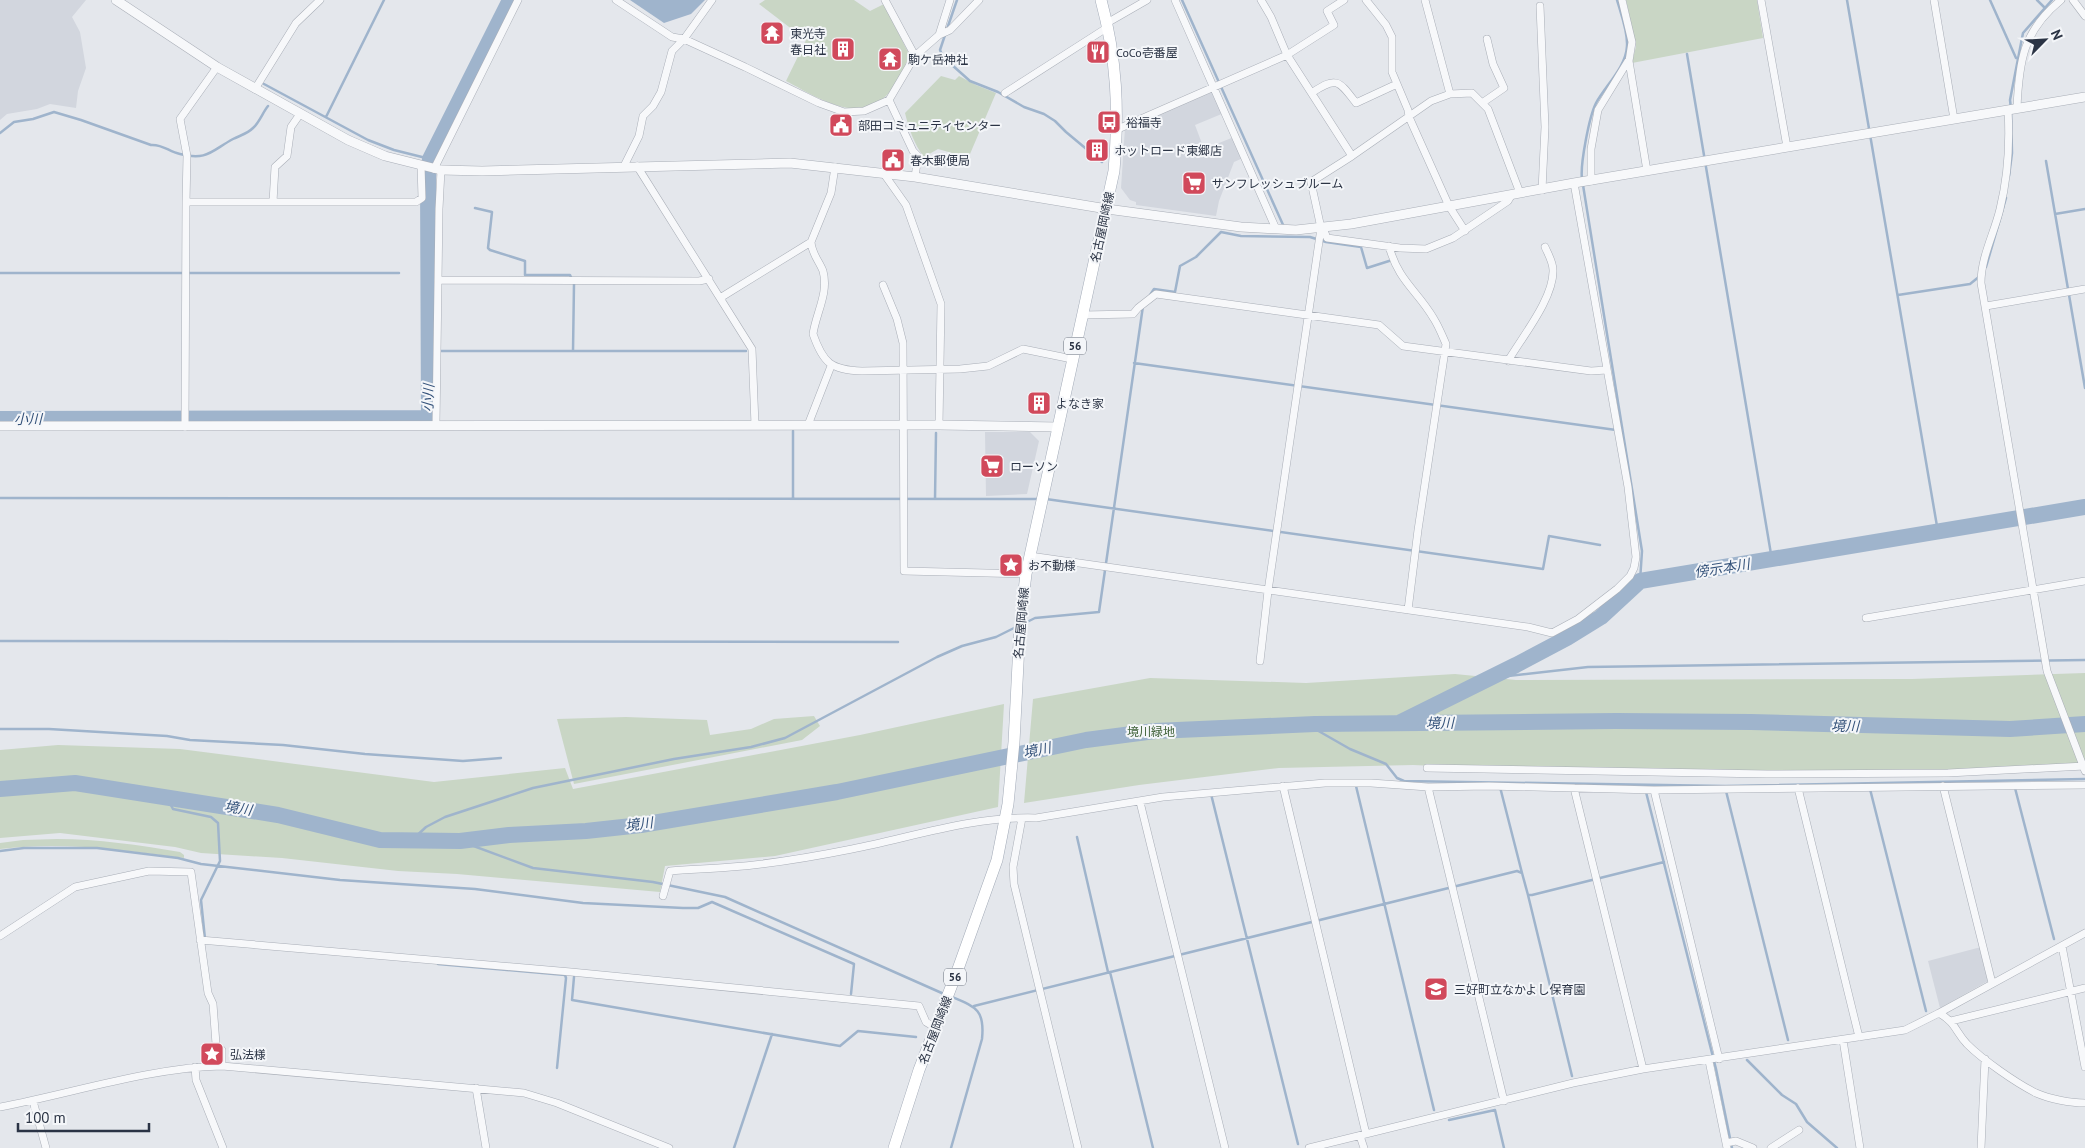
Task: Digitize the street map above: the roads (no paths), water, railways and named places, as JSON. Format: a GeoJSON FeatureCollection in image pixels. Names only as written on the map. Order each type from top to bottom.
{"type":"FeatureCollection","features":[{"type":"Feature","properties":{"kind":"main road","name":"名古屋岡崎線"},"geometry":{"type":"LineString","coordinates":[[894,1148],[919,1070],[997,860],[1008,804],[1020,624],[1026,574],[1114,171],[1118,129],[1114,62],[1108,25],[1101,0]]}},
{"type":"Feature","properties":{"kind":"street"},"geometry":{"type":"LineString","coordinates":[[116,0],[217,67],[348,140],[385,156],[436,169],[482,171],[790,163],[915,178],[1107,209],[1241,227],[1276,229],[1322,228],[1647,171],[2085,98]]}},
{"type":"Feature","properties":{"kind":"street"},"geometry":{"type":"LineString","coordinates":[[255,89],[296,23],[320,0]]}},
{"type":"Feature","properties":{"kind":"street"},"geometry":{"type":"LineString","coordinates":[[436,425],[438,280],[436,169],[518,0]]}},
{"type":"Feature","properties":{"kind":"street"},"geometry":{"type":"LineString","coordinates":[[616,0],[672,37],[684,39],[818,103],[844,112],[864,111],[889,100],[915,56],[939,35],[950,30],[979,0]]}},
{"type":"Feature","properties":{"kind":"street"},"geometry":{"type":"LineString","coordinates":[[624,166],[639,136],[643,116],[653,106],[661,92],[672,51],[684,39],[712,0]]}},
{"type":"Feature","properties":{"kind":"street"},"geometry":{"type":"LineString","coordinates":[[885,0],[915,56]]}},
{"type":"Feature","properties":{"kind":"street"},"geometry":{"type":"LineString","coordinates":[[939,35],[950,0]]}},
{"type":"Feature","properties":{"kind":"street"},"geometry":{"type":"LineString","coordinates":[[1005,93],[1147,0]]}},
{"type":"Feature","properties":{"kind":"street"},"geometry":{"type":"LineString","coordinates":[[1175,0],[1276,229]]}},
{"type":"Feature","properties":{"kind":"street"},"geometry":{"type":"LineString","coordinates":[[1261,0],[1272,17],[1287,54],[1313,92],[1352,156]]}},
{"type":"Feature","properties":{"kind":"street"},"geometry":{"type":"LineString","coordinates":[[1118,129],[1287,54],[1334,25],[1326,11],[1344,0]]}},
{"type":"Feature","properties":{"kind":"street"},"geometry":{"type":"LineString","coordinates":[[1366,0],[1386,25],[1392,37],[1392,72],[1408,110],[1408,117],[1449,206],[1465,231]]}},
{"type":"Feature","properties":{"kind":"street"},"geometry":{"type":"LineString","coordinates":[[1424,0],[1450,94]]}},
{"type":"Feature","properties":{"kind":"street"},"geometry":{"type":"LineString","coordinates":[[1622,0],[1632,42],[1629,61],[1647,171]]}},
{"type":"Feature","properties":{"kind":"street"},"geometry":{"type":"LineString","coordinates":[[1761,0],[1787,148]]}},
{"type":"Feature","properties":{"kind":"street"},"geometry":{"type":"LineString","coordinates":[[1934,0],[1954,119]]}},
{"type":"Feature","properties":{"kind":"street"},"geometry":{"type":"LineString","coordinates":[[2017,108],[2018,78],[2023,53],[2031,32],[2051,8],[2061,0]]}},
{"type":"Feature","properties":{"kind":"street"},"geometry":{"type":"LineString","coordinates":[[2073,0],[2085,16]]}},
{"type":"Feature","properties":{"kind":"street"},"geometry":{"type":"LineString","coordinates":[[1540,6],[1545,127],[1542,190]]}},
{"type":"Feature","properties":{"kind":"street"},"geometry":{"type":"LineString","coordinates":[[1482,103],[1504,88],[1493,64],[1487,38]]}},
{"type":"Feature","properties":{"kind":"street"},"geometry":{"type":"LineString","coordinates":[[1591,181],[1591,149],[1598,110],[1629,61]]}},
{"type":"Feature","properties":{"kind":"street"},"geometry":{"type":"LineString","coordinates":[[185,427],[186,156],[180,119],[217,67]]}},
{"type":"Feature","properties":{"kind":"street"},"geometry":{"type":"LineString","coordinates":[[1313,92],[1326,83],[1338,82],[1342,84],[1356,102],[1397,84]]}},
{"type":"Feature","properties":{"kind":"street"},"geometry":{"type":"LineString","coordinates":[[1472,93],[1488,109],[1501,140],[1516,195],[1465,231],[1426,249],[1327,238],[1322,228],[1311,182],[1431,101],[1450,94],[1472,93]]}},
{"type":"Feature","properties":{"kind":"street"},"geometry":{"type":"LineString","coordinates":[[889,100],[913,151],[918,156],[915,178]]}},
{"type":"Feature","properties":{"kind":"street"},"geometry":{"type":"LineString","coordinates":[[1427,768],[1767,774],[1948,773],[2084,767],[2048,674],[1981,283],[1981,268],[2000,209],[2008,160],[2008,110]]}},
{"type":"Feature","properties":{"kind":"street"},"geometry":{"type":"LineString","coordinates":[[273,202],[275,167],[287,156],[291,129],[300,114]]}},
{"type":"Feature","properties":{"kind":"street"},"geometry":{"type":"LineString","coordinates":[[186,202],[416,202],[422,198],[422,165]]}},
{"type":"Feature","properties":{"kind":"street"},"geometry":{"type":"LineString","coordinates":[[637,166],[752,349],[755,426]]}},
{"type":"Feature","properties":{"kind":"street"},"geometry":{"type":"LineString","coordinates":[[835,167],[831,193],[811,242],[811,250],[823,272],[825,291],[812,334],[824,358],[832,366],[846,371],[939,370],[988,366],[1023,349],[1072,360]]}},
{"type":"Feature","properties":{"kind":"street"},"geometry":{"type":"LineString","coordinates":[[884,174],[906,205],[941,304],[942,336],[939,370],[939,425]]}},
{"type":"Feature","properties":{"kind":"street"},"geometry":{"type":"LineString","coordinates":[[1030,556],[1552,632],[1578,618],[1604,600],[1630,576],[1634,568],[1635,546],[1628,487],[1574,184]]}},
{"type":"Feature","properties":{"kind":"street"},"geometry":{"type":"LineString","coordinates":[[1260,661],[1268,591],[1307,316],[1322,228]]}},
{"type":"Feature","properties":{"kind":"street"},"geometry":{"type":"LineString","coordinates":[[720,298],[811,242]]}},
{"type":"Feature","properties":{"kind":"street"},"geometry":{"type":"LineString","coordinates":[[1389,246],[1397,269],[1433,318],[1446,344],[1408,610]]}},
{"type":"Feature","properties":{"kind":"street"},"geometry":{"type":"LineString","coordinates":[[1508,361],[1544,300],[1552,280],[1553,268],[1545,248]]}},
{"type":"Feature","properties":{"kind":"street"},"geometry":{"type":"LineString","coordinates":[[438,280],[699,281],[709,279]]}},
{"type":"Feature","properties":{"kind":"street"},"geometry":{"type":"LineString","coordinates":[[883,285],[900,330],[904,370],[904,571],[1026,574]]}},
{"type":"Feature","properties":{"kind":"street"},"geometry":{"type":"LineString","coordinates":[[1986,306],[2085,289]]}},
{"type":"Feature","properties":{"kind":"street"},"geometry":{"type":"LineString","coordinates":[[1083,315],[1134,314],[1138,308],[1156,294],[1379,325],[1403,346],[1591,371],[1607,370]]}},
{"type":"Feature","properties":{"kind":"street"},"geometry":{"type":"LineString","coordinates":[[808,425],[832,366]]}},
{"type":"Feature","properties":{"kind":"street"},"geometry":{"type":"LineString","coordinates":[[0,426],[939,425],[1058,427]]}},
{"type":"Feature","properties":{"kind":"street"},"geometry":{"type":"LineString","coordinates":[[1866,618],[2085,581]]}},
{"type":"Feature","properties":{"kind":"street"},"geometry":{"type":"LineString","coordinates":[[664,895],[670,871],[794,860],[854,849],[950,826],[1036,818],[1163,797],[1283,786],[1370,782],[1428,786],[1654,790],[2085,786]]}},
{"type":"Feature","properties":{"kind":"street"},"geometry":{"type":"LineString","coordinates":[[1283,786],[1363,1135],[1364,1148]]}},
{"type":"Feature","properties":{"kind":"street"},"geometry":{"type":"LineString","coordinates":[[1428,786],[1504,1101]]}},
{"type":"Feature","properties":{"kind":"street"},"geometry":{"type":"LineString","coordinates":[[1943,786],[1992,983]]}},
{"type":"Feature","properties":{"kind":"street"},"geometry":{"type":"LineString","coordinates":[[1574,788],[1643,1069]]}},
{"type":"Feature","properties":{"kind":"street"},"geometry":{"type":"LineString","coordinates":[[1798,788],[1859,1037]]}},
{"type":"Feature","properties":{"kind":"street"},"geometry":{"type":"LineString","coordinates":[[1654,790],[1718,1058]]}},
{"type":"Feature","properties":{"kind":"street"},"geometry":{"type":"LineString","coordinates":[[1140,802],[1225,1148]]}},
{"type":"Feature","properties":{"kind":"street"},"geometry":{"type":"LineString","coordinates":[[1022,818],[1013,867],[1014,884],[1078,1148]]}},
{"type":"Feature","properties":{"kind":"street"},"geometry":{"type":"LineString","coordinates":[[0,936],[75,887],[149,871],[191,872],[208,992],[213,1004],[216,1044],[222,1050],[222,1066]]}},
{"type":"Feature","properties":{"kind":"street"},"geometry":{"type":"LineString","coordinates":[[1310,1148],[1504,1101],[1573,1082],[1643,1069],[1905,1030],[2085,933]]}},
{"type":"Feature","properties":{"kind":"street"},"geometry":{"type":"LineString","coordinates":[[200,940],[570,972],[919,1006],[926,1022],[936,1028]]}},
{"type":"Feature","properties":{"kind":"street"},"geometry":{"type":"LineString","coordinates":[[2062,946],[2085,1067]]}},
{"type":"Feature","properties":{"kind":"street"},"geometry":{"type":"LineString","coordinates":[[1951,1021],[2085,988]]}},
{"type":"Feature","properties":{"kind":"street"},"geometry":{"type":"LineString","coordinates":[[1939,1013],[1951,1021],[1962,1039],[1985,1059],[2037,1093],[2085,1103]]}},
{"type":"Feature","properties":{"kind":"street"},"geometry":{"type":"LineString","coordinates":[[1844,1040],[1860,1148]]}},
{"type":"Feature","properties":{"kind":"street"},"geometry":{"type":"LineString","coordinates":[[1981,1148],[1985,1059]]}},
{"type":"Feature","properties":{"kind":"street"},"geometry":{"type":"LineString","coordinates":[[1708,1060],[1727,1145],[1736,1141],[1753,1148]]}},
{"type":"Feature","properties":{"kind":"street"},"geometry":{"type":"LineString","coordinates":[[195,1066],[196,1080],[223,1148]]}},
{"type":"Feature","properties":{"kind":"street"},"geometry":{"type":"LineString","coordinates":[[0,1107],[195,1066],[222,1066],[524,1093],[540,1097],[669,1148]]}},
{"type":"Feature","properties":{"kind":"street"},"geometry":{"type":"LineString","coordinates":[[476,1088],[486,1148]]}},
{"type":"Feature","properties":{"kind":"street"},"geometry":{"type":"LineString","coordinates":[[33,1101],[46,1148]]}},
{"type":"Feature","properties":{"kind":"street"},"geometry":{"type":"LineString","coordinates":[[1771,1148],[1799,1130]]}},
{"type":"Feature","properties":{"kind":"water"},"geometry":{"type":"Polygon","coordinates":[[[630,0],[705,0],[691,14],[664,23],[630,0]]]}},
{"type":"Feature","properties":{"kind":"waterway"},"geometry":{"type":"LineString","coordinates":[[326,117],[384,0]]}},
{"type":"Feature","properties":{"kind":"waterway","name":"小川"},"geometry":{"type":"LineString","coordinates":[[0,419],[429,418],[428,177],[430,159],[510,0]]}},
{"type":"Feature","properties":{"kind":"waterway"},"geometry":{"type":"LineString","coordinates":[[947,29],[957,0]]}},
{"type":"Feature","properties":{"kind":"waterway"},"geometry":{"type":"LineString","coordinates":[[1182,0],[1284,227]]}},
{"type":"Feature","properties":{"kind":"waterway"},"geometry":{"type":"LineString","coordinates":[[1582,179],[1584,152],[1593,110],[1600,96],[1619,69],[1626,54],[1626,34],[1617,0]]}},
{"type":"Feature","properties":{"kind":"waterway"},"geometry":{"type":"LineString","coordinates":[[1847,0],[1938,532]]}},
{"type":"Feature","properties":{"kind":"waterway"},"geometry":{"type":"LineString","coordinates":[[1990,0],[2016,58]]}},
{"type":"Feature","properties":{"kind":"waterway"},"geometry":{"type":"LineString","coordinates":[[2037,0],[2045,8]]}},
{"type":"Feature","properties":{"kind":"waterway"},"geometry":{"type":"LineString","coordinates":[[2011,109],[2010,100],[2023,33],[2052,0]]}},
{"type":"Feature","properties":{"kind":"waterway"},"geometry":{"type":"LineString","coordinates":[[945,35],[940,50],[943,57],[970,81],[998,92],[1024,107],[1044,114],[1055,121],[1102,162]]}},
{"type":"Feature","properties":{"kind":"waterway"},"geometry":{"type":"LineString","coordinates":[[1687,54],[1772,560]]}},
{"type":"Feature","properties":{"kind":"waterway"},"geometry":{"type":"LineString","coordinates":[[264,84],[368,140],[394,150],[430,159]]}},
{"type":"Feature","properties":{"kind":"waterway"},"geometry":{"type":"LineString","coordinates":[[0,133],[14,122],[33,119],[54,112],[176,153],[197,156],[208,154],[248,132],[257,123],[268,106]]}},
{"type":"Feature","properties":{"kind":"waterway"},"geometry":{"type":"LineString","coordinates":[[2009,176],[2012,153],[2011,114]]}},
{"type":"Feature","properties":{"kind":"waterway"},"geometry":{"type":"LineString","coordinates":[[2046,161],[2085,388]]}},
{"type":"Feature","properties":{"kind":"waterway"},"geometry":{"type":"LineString","coordinates":[[1583,185],[1642,551],[1640,581]]}},
{"type":"Feature","properties":{"kind":"waterway"},"geometry":{"type":"LineString","coordinates":[[1986,267],[2006,198]]}},
{"type":"Feature","properties":{"kind":"waterway"},"geometry":{"type":"LineString","coordinates":[[475,208],[492,212],[488,248],[525,261],[525,275],[570,275],[574,284],[573,351]]}},
{"type":"Feature","properties":{"kind":"waterway"},"geometry":{"type":"LineString","coordinates":[[2055,214],[2085,209]]}},
{"type":"Feature","properties":{"kind":"waterway"},"geometry":{"type":"LineString","coordinates":[[1150,295],[1154,289],[1175,292],[1180,266],[1196,257],[1221,232],[1241,236],[1310,237],[1326,242],[1361,247],[1367,268],[1389,261]]}},
{"type":"Feature","properties":{"kind":"waterway"},"geometry":{"type":"LineString","coordinates":[[0,273],[399,273]]}},
{"type":"Feature","properties":{"kind":"waterway"},"geometry":{"type":"LineString","coordinates":[[1898,295],[1970,284],[1980,276]]}},
{"type":"Feature","properties":{"kind":"waterway"},"geometry":{"type":"LineString","coordinates":[[1023,624],[1035,618],[1099,612],[1143,306]]}},
{"type":"Feature","properties":{"kind":"waterway"},"geometry":{"type":"LineString","coordinates":[[429,351],[746,351]]}},
{"type":"Feature","properties":{"kind":"waterway"},"geometry":{"type":"LineString","coordinates":[[1134,363],[1616,430]]}},
{"type":"Feature","properties":{"kind":"waterway"},"geometry":{"type":"LineString","coordinates":[[793,431],[793,499]]}},
{"type":"Feature","properties":{"kind":"waterway"},"geometry":{"type":"LineString","coordinates":[[935,499],[936,433]]}},
{"type":"Feature","properties":{"kind":"waterway"},"geometry":{"type":"LineString","coordinates":[[0,498],[1038,499]]}},
{"type":"Feature","properties":{"kind":"waterway"},"geometry":{"type":"LineString","coordinates":[[1046,499],[1543,569],[1549,536],[1600,545]]}},
{"type":"Feature","properties":{"kind":"waterway","name":"傍示本川"},"geometry":{"type":"LineString","coordinates":[[1399,723],[1567,638],[1601,617],[1640,581],[2085,507]]}},
{"type":"Feature","properties":{"kind":"waterway"},"geometry":{"type":"LineString","coordinates":[[411,841],[426,827],[445,817],[533,788],[674,759],[751,747],[785,738],[937,657],[962,646],[996,637],[1016,627]]}},
{"type":"Feature","properties":{"kind":"waterway"},"geometry":{"type":"LineString","coordinates":[[0,641],[898,642]]}},
{"type":"Feature","properties":{"kind":"waterway"},"geometry":{"type":"LineString","coordinates":[[1502,671],[1503,674],[1508,676],[1588,667],[2085,660]]}},
{"type":"Feature","properties":{"kind":"waterway","name":"境川"},"geometry":{"type":"LineString","coordinates":[[0,789],[75,783],[278,815],[380,840],[460,841],[509,835],[586,831],[641,825],[837,792],[1086,740],[1155,731],[1315,724],[1616,721],[1751,722],[2010,729],[2085,724]]}},
{"type":"Feature","properties":{"kind":"waterway"},"geometry":{"type":"LineString","coordinates":[[1308,725],[1350,749],[1386,764],[1397,778],[1404,781],[1725,786],[2085,779]]}},
{"type":"Feature","properties":{"kind":"waterway"},"geometry":{"type":"LineString","coordinates":[[0,729],[49,729],[167,736],[190,740],[283,745],[365,754],[463,761],[501,758]]}},
{"type":"Feature","properties":{"kind":"waterway"},"geometry":{"type":"LineString","coordinates":[[1356,786],[1434,1110]]}},
{"type":"Feature","properties":{"kind":"waterway"},"geometry":{"type":"LineString","coordinates":[[1500,787],[1522,873]]}},
{"type":"Feature","properties":{"kind":"waterway"},"geometry":{"type":"LineString","coordinates":[[2015,788],[2054,939]]}},
{"type":"Feature","properties":{"kind":"waterway"},"geometry":{"type":"LineString","coordinates":[[1870,789],[1926,1011]]}},
{"type":"Feature","properties":{"kind":"waterway"},"geometry":{"type":"LineString","coordinates":[[1726,791],[1788,1040]]}},
{"type":"Feature","properties":{"kind":"waterway"},"geometry":{"type":"LineString","coordinates":[[1646,792],[1716,1069],[1732,1148]]}},
{"type":"Feature","properties":{"kind":"waterway"},"geometry":{"type":"LineString","coordinates":[[1211,794],[1298,1144]]}},
{"type":"Feature","properties":{"kind":"waterway"},"geometry":{"type":"LineString","coordinates":[[167,798],[173,809],[211,817],[218,823],[220,861],[201,900],[205,939]]}},
{"type":"Feature","properties":{"kind":"waterway"},"geometry":{"type":"LineString","coordinates":[[1077,837],[1108,972]]}},
{"type":"Feature","properties":{"kind":"waterway"},"geometry":{"type":"LineString","coordinates":[[460,841],[533,868],[653,882],[725,897],[944,994]]}},
{"type":"Feature","properties":{"kind":"waterway"},"geometry":{"type":"LineString","coordinates":[[0,851],[24,848],[97,848],[178,858],[201,864],[340,880],[475,889],[583,903],[698,908],[712,902],[854,964],[851,994]]}},
{"type":"Feature","properties":{"kind":"waterway"},"geometry":{"type":"LineString","coordinates":[[974,1006],[1517,871],[1522,873],[1528,895],[1532,895],[1664,862]]}},
{"type":"Feature","properties":{"kind":"waterway"},"geometry":{"type":"LineString","coordinates":[[1528,895],[1572,1076]]}},
{"type":"Feature","properties":{"kind":"waterway"},"geometry":{"type":"LineString","coordinates":[[438,964],[565,975],[557,1068]]}},
{"type":"Feature","properties":{"kind":"waterway"},"geometry":{"type":"LineString","coordinates":[[1110,972],[1153,1148]]}},
{"type":"Feature","properties":{"kind":"waterway"},"geometry":{"type":"LineString","coordinates":[[574,977],[572,1000],[840,1046],[858,1031],[916,1037]]}},
{"type":"Feature","properties":{"kind":"waterway"},"geometry":{"type":"LineString","coordinates":[[951,1148],[982,1039],[983,1029],[977,1011],[973,1007],[952,997]]}},
{"type":"Feature","properties":{"kind":"waterway"},"geometry":{"type":"LineString","coordinates":[[734,1148],[772,1034]]}},
{"type":"Feature","properties":{"kind":"waterway"},"geometry":{"type":"LineString","coordinates":[[1747,1060],[1782,1095],[1796,1104],[1807,1122],[1837,1148]]}},
{"type":"Feature","properties":{"kind":"waterway"},"geometry":{"type":"LineString","coordinates":[[1449,1120],[1495,1110],[1504,1148]]}},
{"type":"Feature","properties":{"kind":"place","name":"東光寺"},"geometry":{"type":"Point","coordinates":[772,33]}},
{"type":"Feature","properties":{"kind":"place","name":"春日社"},"geometry":{"type":"Point","coordinates":[843,49]}},
{"type":"Feature","properties":{"kind":"place","name":"CoCo壱番屋"},"geometry":{"type":"Point","coordinates":[1098,52]}},
{"type":"Feature","properties":{"kind":"place","name":"駒ケ岳神社"},"geometry":{"type":"Point","coordinates":[890,59]}},
{"type":"Feature","properties":{"kind":"place","name":"裕福寺"},"geometry":{"type":"Point","coordinates":[1109,122]}},
{"type":"Feature","properties":{"kind":"place","name":"部田コミュニティセンター"},"geometry":{"type":"Point","coordinates":[841,125]}},
{"type":"Feature","properties":{"kind":"place","name":"ホットロード東郷店"},"geometry":{"type":"Point","coordinates":[1097,150]}},
{"type":"Feature","properties":{"kind":"place","name":"春木郵便局"},"geometry":{"type":"Point","coordinates":[893,160]}},
{"type":"Feature","properties":{"kind":"place","name":"サンフレッシュブルーム"},"geometry":{"type":"Point","coordinates":[1194,183]}},
{"type":"Feature","properties":{"kind":"place","name":"よなき家"},"geometry":{"type":"Point","coordinates":[1039,403]}},
{"type":"Feature","properties":{"kind":"place","name":"ローソン"},"geometry":{"type":"Point","coordinates":[992,466]}},
{"type":"Feature","properties":{"kind":"place","name":"お不動様"},"geometry":{"type":"Point","coordinates":[1011,565]}},
{"type":"Feature","properties":{"kind":"place","name":"三好町立なかよし保育園"},"geometry":{"type":"Point","coordinates":[1436,989]}},
{"type":"Feature","properties":{"kind":"place","name":"弘法様"},"geometry":{"type":"Point","coordinates":[212,1054]}},
{"type":"Feature","properties":{"kind":"park label","name":"境川緑地"},"geometry":{"type":"Point","coordinates":[1151,731]}}]}
